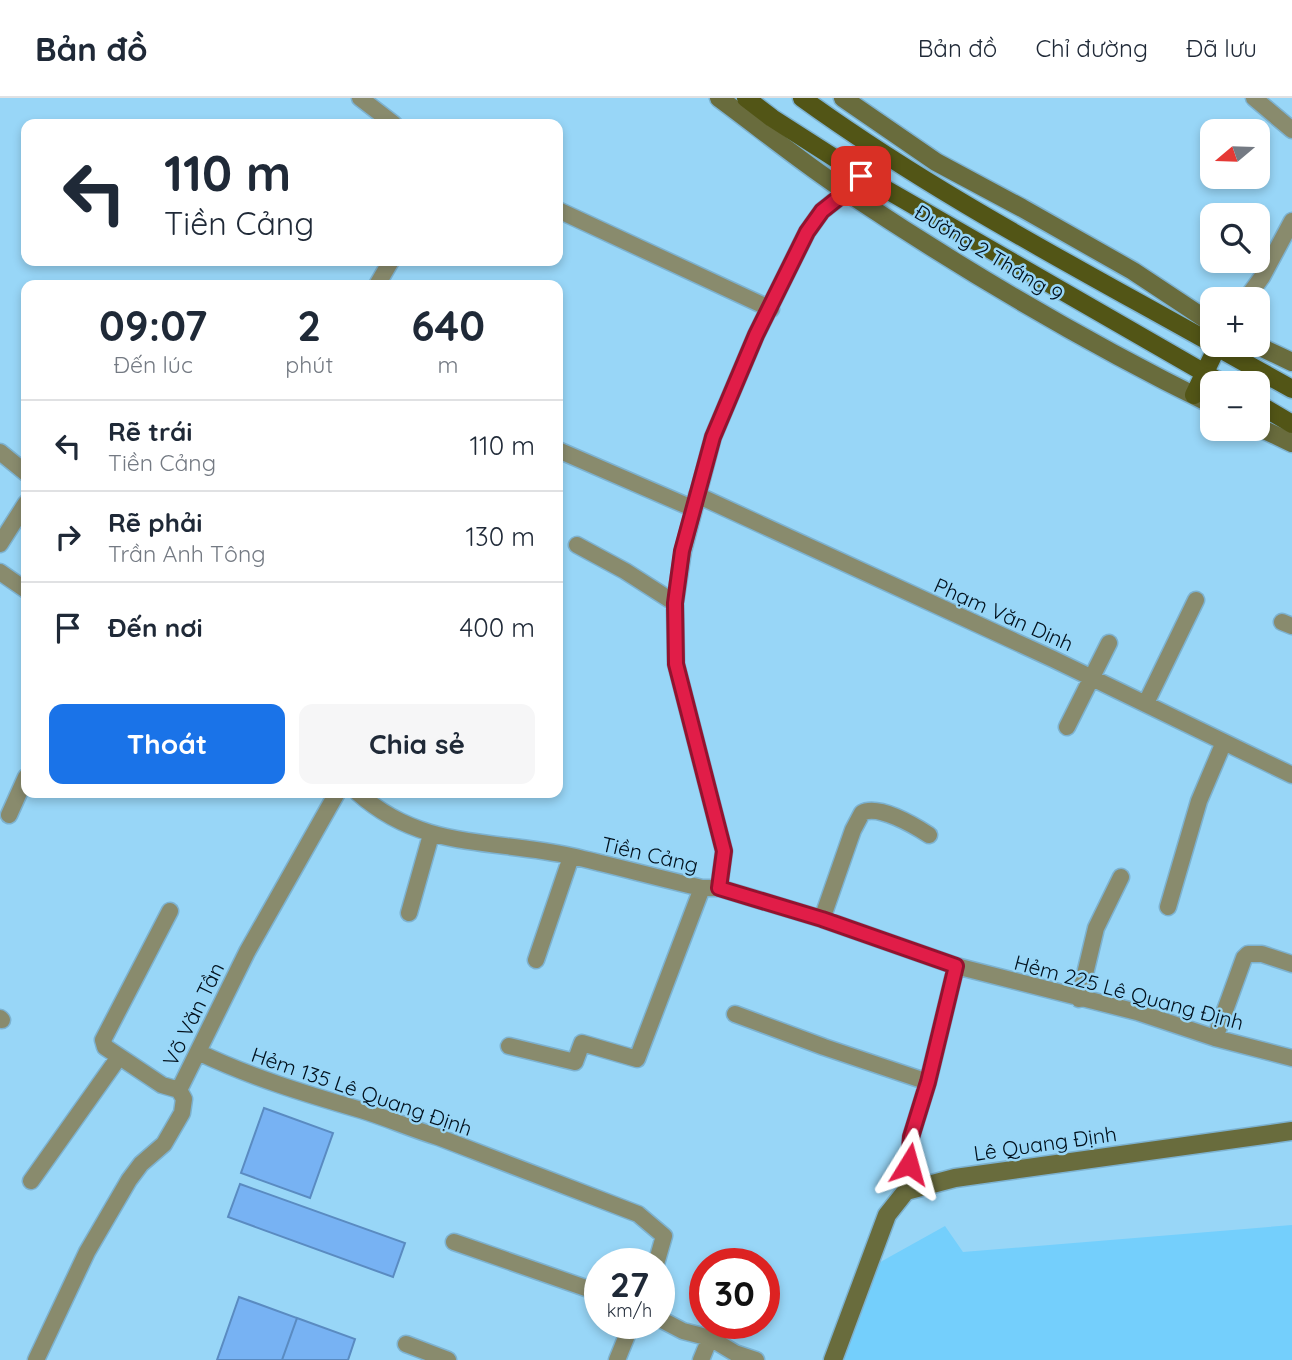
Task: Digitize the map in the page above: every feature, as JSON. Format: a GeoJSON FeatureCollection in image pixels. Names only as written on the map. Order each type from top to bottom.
{"type":"FeatureCollection","features":[{"type":"Feature","properties":{"kind":"main road","name":"Đường 2 Tháng 9"},"geometry":{"type":"LineString","coordinates":[[719,98],[1202,371]]}},
{"type":"Feature","properties":{"kind":"main road","name":"Đường 2 Tháng 9"},"geometry":{"type":"LineString","coordinates":[[746,98],[768,124],[846,192],[1120,359],[1200,398]]}},
{"type":"Feature","properties":{"kind":"main road","name":"Đường 2 Tháng 9"},"geometry":{"type":"LineString","coordinates":[[802,98],[854,135],[952,197],[1200,337]]}},
{"type":"Feature","properties":{"kind":"main road"},"geometry":{"type":"LineString","coordinates":[[843,98],[936,162],[1133,271],[1200,315]]}},
{"type":"Feature","properties":{"kind":"main road"},"geometry":{"type":"LineString","coordinates":[[1270,352],[1292,362]]}},
{"type":"Feature","properties":{"kind":"main road","name":"Đường 2 Tháng 9"},"geometry":{"type":"LineString","coordinates":[[1236,357],[1292,389]]}},
{"type":"Feature","properties":{"kind":"main road"},"geometry":{"type":"LineString","coordinates":[[1194,395],[1200,383]]}},
{"type":"Feature","properties":{"kind":"main road"},"geometry":{"type":"LineString","coordinates":[[1270,411],[1292,424]]}},
{"type":"Feature","properties":{"kind":"main road"},"geometry":{"type":"LineString","coordinates":[[1270,433],[1292,443]]}},
{"type":"Feature","properties":{"kind":"main road","name":"Lê Quang Định"},"geometry":{"type":"LineString","coordinates":[[906,1191],[955,1178],[1292,1131]]}},
{"type":"Feature","properties":{"kind":"main road"},"geometry":{"type":"LineString","coordinates":[[833,1360],[887,1215],[906,1191]]}},
{"type":"Feature","properties":{"kind":"street"},"geometry":{"type":"LineString","coordinates":[[360,98],[387,119]]}},
{"type":"Feature","properties":{"kind":"street"},"geometry":{"type":"LineString","coordinates":[[1254,98],[1292,130]]}},
{"type":"Feature","properties":{"kind":"street"},"geometry":{"type":"LineString","coordinates":[[719,888],[724,851],[676,664],[675,603],[682,551],[713,437],[756,335],[807,232],[822,211],[861,176]]}},
{"type":"Feature","properties":{"kind":"street"},"geometry":{"type":"LineString","coordinates":[[563,212],[771,309]]}},
{"type":"Feature","properties":{"kind":"street"},"geometry":{"type":"LineString","coordinates":[[1255,287],[1292,221]]}},
{"type":"Feature","properties":{"kind":"street"},"geometry":{"type":"LineString","coordinates":[[0,452],[21,469]]}},
{"type":"Feature","properties":{"kind":"street","name":"Phạm Văn Dinh"},"geometry":{"type":"LineString","coordinates":[[563,452],[695,502],[1092,677],[1292,775]]}},
{"type":"Feature","properties":{"kind":"street"},"geometry":{"type":"LineString","coordinates":[[0,544],[21,511]]}},
{"type":"Feature","properties":{"kind":"street"},"geometry":{"type":"LineString","coordinates":[[577,545],[675,603]]}},
{"type":"Feature","properties":{"kind":"street"},"geometry":{"type":"LineString","coordinates":[[0,572],[21,587]]}},
{"type":"Feature","properties":{"kind":"street"},"geometry":{"type":"LineString","coordinates":[[1146,703],[1196,600]]}},
{"type":"Feature","properties":{"kind":"street"},"geometry":{"type":"LineString","coordinates":[[1067,727],[1110,643]]}},
{"type":"Feature","properties":{"kind":"street"},"geometry":{"type":"LineString","coordinates":[[1168,907],[1199,801],[1224,742]]}},
{"type":"Feature","properties":{"kind":"street"},"geometry":{"type":"LineString","coordinates":[[9,815],[21,788]]}},
{"type":"Feature","properties":{"kind":"street","name":"Võ Văn Tần"},"geometry":{"type":"LineString","coordinates":[[36,1360],[88,1252],[129,1180],[141,1164],[164,1144],[182,1113],[184,1099],[179,1090],[247,952],[334,798]]}},
{"type":"Feature","properties":{"kind":"street","name":"Tiền Cảng"},"geometry":{"type":"LineString","coordinates":[[365,798],[400,822],[431,835],[572,857],[702,888],[719,888],[822,919],[956,966]]}},
{"type":"Feature","properties":{"kind":"street"},"geometry":{"type":"LineString","coordinates":[[822,919],[834,880],[862,813],[873,809],[929,835]]}},
{"type":"Feature","properties":{"kind":"street"},"geometry":{"type":"LineString","coordinates":[[409,913],[431,835]]}},
{"type":"Feature","properties":{"kind":"street"},"geometry":{"type":"LineString","coordinates":[[536,960],[572,857]]}},
{"type":"Feature","properties":{"kind":"street"},"geometry":{"type":"LineString","coordinates":[[1079,999],[1096,929],[1121,877]]}},
{"type":"Feature","properties":{"kind":"street"},"geometry":{"type":"LineString","coordinates":[[509,1046],[575,1062],[582,1043],[637,1059],[702,888]]}},
{"type":"Feature","properties":{"kind":"street"},"geometry":{"type":"LineString","coordinates":[[170,911],[103,1040],[105,1047],[162,1085],[179,1090]]}},
{"type":"Feature","properties":{"kind":"street"},"geometry":{"type":"LineString","coordinates":[[1215,1038],[1244,958],[1248,954],[1262,954],[1292,964]]}},
{"type":"Feature","properties":{"kind":"street"},"geometry":{"type":"LineString","coordinates":[[906,1191],[911,1137],[928,1082],[956,966]]}},
{"type":"Feature","properties":{"kind":"street","name":"Hẻm 225 Lê Quang Định"},"geometry":{"type":"LineString","coordinates":[[956,966],[1137,1012],[1215,1038],[1292,1058]]}},
{"type":"Feature","properties":{"kind":"street"},"geometry":{"type":"LineString","coordinates":[[735,1014],[928,1082]]}},
{"type":"Feature","properties":{"kind":"street","name":"Hẻm 135 Lê Quang Định"},"geometry":{"type":"LineString","coordinates":[[198,1052],[226,1065],[322,1100],[362,1110],[617,1205],[648,1220],[664,1236],[661,1248]]}},
{"type":"Feature","properties":{"kind":"street"},"geometry":{"type":"LineString","coordinates":[[31,1181],[120,1057]]}},
{"type":"Feature","properties":{"kind":"street"},"geometry":{"type":"LineString","coordinates":[[454,1242],[584,1287]]}},
{"type":"Feature","properties":{"kind":"street"},"geometry":{"type":"LineString","coordinates":[[617,1360],[626,1339]]}},
{"type":"Feature","properties":{"kind":"street"},"geometry":{"type":"LineString","coordinates":[[701,1360],[710,1339]]}},
{"type":"Feature","properties":{"kind":"street"},"geometry":{"type":"LineString","coordinates":[[712,1339],[735,1353],[756,1360]]}},
{"type":"Feature","properties":{"kind":"street"},"geometry":{"type":"LineString","coordinates":[[405,1343],[448,1360]]}},
{"type":"Feature","properties":{"kind":"shaded area"},"geometry":{"type":"Polygon","coordinates":[[[1292,1225],[1292,1360],[837,1360],[875,1265],[945,1226],[963,1252],[1292,1225]]]}},
{"type":"Feature","properties":{"kind":"building"},"geometry":{"type":"Polygon","coordinates":[[[264,1108],[333,1133],[310,1198],[241,1173],[264,1108]]]}},
{"type":"Feature","properties":{"kind":"building"},"geometry":{"type":"Polygon","coordinates":[[[240,1184],[405,1243],[393,1277],[228,1217],[240,1184]]]}},
{"type":"Feature","properties":{"kind":"building"},"geometry":{"type":"Polygon","coordinates":[[[239,1297],[297,1318],[282,1360],[217,1360],[239,1297]]]}},
{"type":"Feature","properties":{"kind":"building"},"geometry":{"type":"Polygon","coordinates":[[[297,1318],[355,1339],[348,1360],[282,1360],[297,1318]]]}},
{"type":"Feature","properties":{"kind":"route"},"geometry":{"type":"LineString","coordinates":[[861,176],[822,211],[807,232],[756,335],[713,437],[682,551],[675,603],[676,664],[724,851],[719,888],[822,919],[956,966],[928,1082],[911,1137],[909,1164]]}}]}
